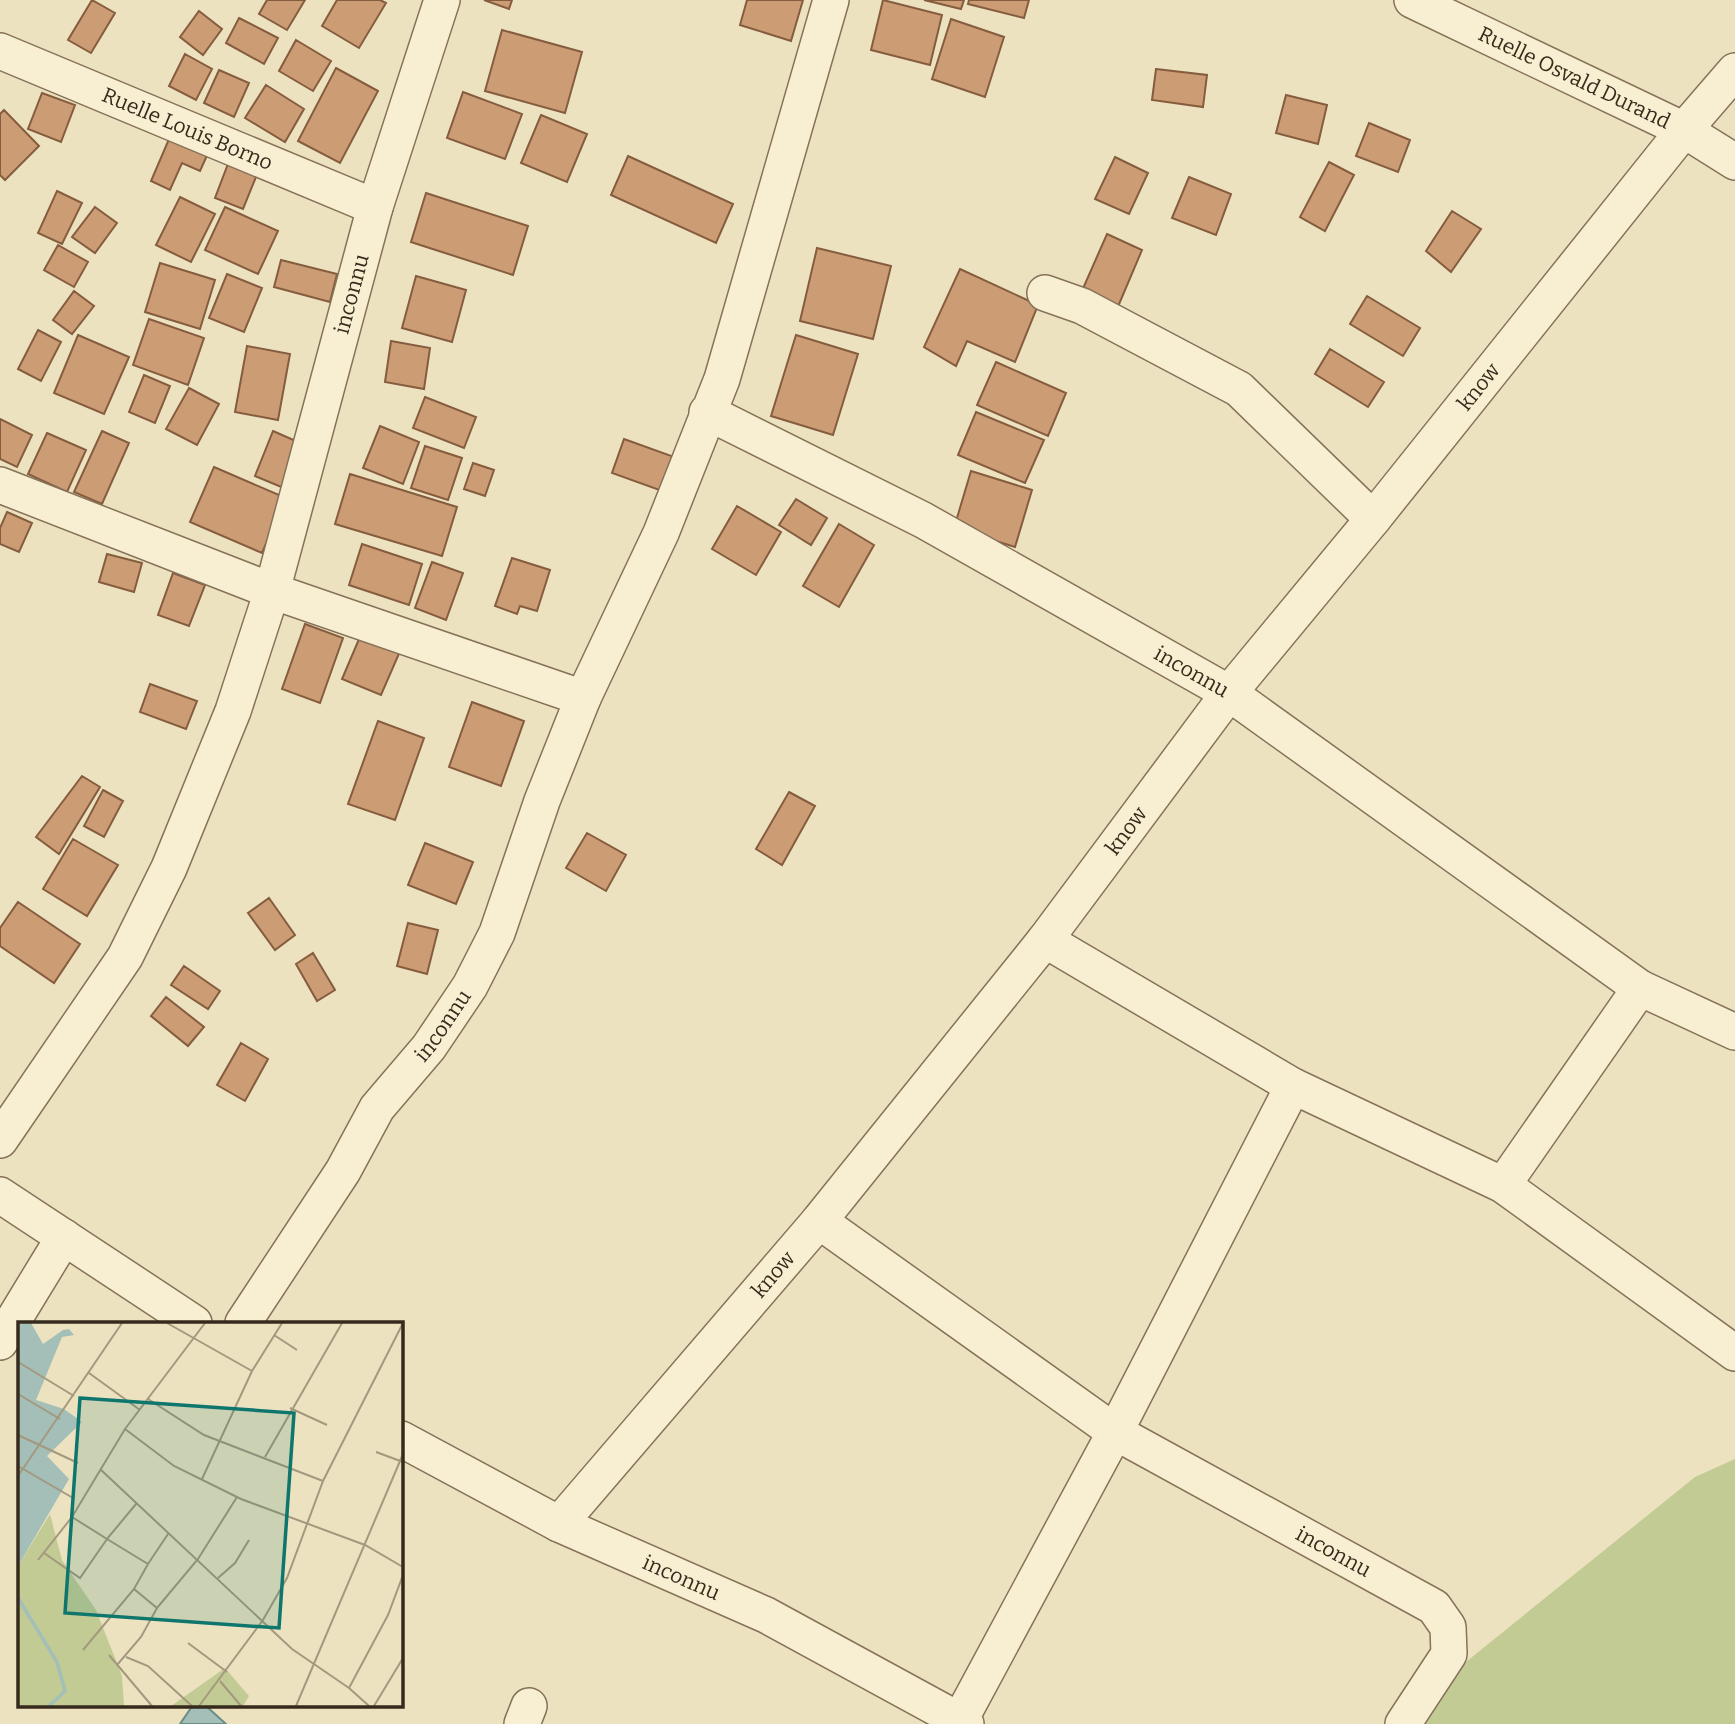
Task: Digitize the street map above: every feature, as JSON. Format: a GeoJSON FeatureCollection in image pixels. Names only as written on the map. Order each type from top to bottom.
{"type":"FeatureCollection","features":[{"type":"Feature","properties":{"kind":"street","name":"inconnu"},"geometry":{"type":"LineString","coordinates":[[0,1140],[125,957],[158,890],[233,711],[272,591],[375,207],[442,0]]}},
{"type":"Feature","properties":{"kind":"street","name":"inconnu"},"geometry":{"type":"LineString","coordinates":[[244,1322],[343,1171],[377,1108],[429,1047],[470,986],[497,933],[542,801],[583,698],[661,533],[722,379],[831,0]]}},
{"type":"Feature","properties":{"kind":"street","name":"Ruelle Osvald Durand"},"geometry":{"type":"LineString","coordinates":[[1412,0],[1684,130],[1735,162]]}},
{"type":"Feature","properties":{"kind":"street","name":"Ruelle Louis Borno"},"geometry":{"type":"LineString","coordinates":[[0,51],[375,207]]}},
{"type":"Feature","properties":{"kind":"street"},"geometry":{"type":"LineString","coordinates":[[1684,130],[1735,71]]}},
{"type":"Feature","properties":{"kind":"street","name":"know"},"geometry":{"type":"LineString","coordinates":[[559,1524],[819,1221],[1045,940],[1229,693],[1373,519],[1684,130]]}},
{"type":"Feature","properties":{"kind":"street"},"geometry":{"type":"LineString","coordinates":[[1045,293],[1082,306],[1239,389],[1373,519]]}},
{"type":"Feature","properties":{"kind":"street","name":"inconnu"},"geometry":{"type":"LineString","coordinates":[[707,412],[923,520],[1229,693],[1640,988],[1735,1032]]}},
{"type":"Feature","properties":{"kind":"street"},"geometry":{"type":"LineString","coordinates":[[0,485],[272,591],[583,698]]}},
{"type":"Feature","properties":{"kind":"street"},"geometry":{"type":"LineString","coordinates":[[1045,940],[1293,1086],[1503,1185],[1735,1353]]}},
{"type":"Feature","properties":{"kind":"street"},"geometry":{"type":"LineString","coordinates":[[1503,1185],[1640,988]]}},
{"type":"Feature","properties":{"kind":"street","name":"inconnu"},"geometry":{"type":"LineString","coordinates":[[402,1440],[559,1524],[766,1615],[963,1722],[1293,1086]]}},
{"type":"Feature","properties":{"kind":"street"},"geometry":{"type":"LineString","coordinates":[[0,1195],[192,1322]]}},
{"type":"Feature","properties":{"kind":"street","name":"inconnu"},"geometry":{"type":"LineString","coordinates":[[819,1221],[1115,1432],[1434,1607],[1448,1627],[1449,1654],[1404,1724]]}},
{"type":"Feature","properties":{"kind":"street"},"geometry":{"type":"LineString","coordinates":[[0,1342],[64,1237]]}},
{"type":"Feature","properties":{"kind":"green space"},"geometry":{"type":"Polygon","coordinates":[[[1735,1459],[1735,1724],[1389,1724],[1695,1477],[1735,1459]]]}},
{"type":"Feature","properties":{"kind":"water"},"geometry":{"type":"Polygon","coordinates":[[[192,1706],[206,1706],[226,1724],[180,1724],[192,1706]]]}},
{"type":"Feature","properties":{"kind":"building"},"geometry":{"type":"Polygon","coordinates":[[[92,0],[115,13],[91,53],[68,40],[92,0]]]}},
{"type":"Feature","properties":{"kind":"building"},"geometry":{"type":"Polygon","coordinates":[[[267,0],[305,0],[287,30],[259,14],[267,0]]]}},
{"type":"Feature","properties":{"kind":"building"},"geometry":{"type":"Polygon","coordinates":[[[337,0],[380,0],[386,3],[359,48],[322,26],[337,0]]]}},
{"type":"Feature","properties":{"kind":"building"},"geometry":{"type":"Polygon","coordinates":[[[484,0],[512,0],[509,9],[484,0]]]}},
{"type":"Feature","properties":{"kind":"building"},"geometry":{"type":"Polygon","coordinates":[[[747,0],[803,0],[791,41],[740,25],[747,0]]]}},
{"type":"Feature","properties":{"kind":"building"},"geometry":{"type":"Polygon","coordinates":[[[883,0],[942,15],[930,65],[871,50],[883,0]]]}},
{"type":"Feature","properties":{"kind":"building"},"geometry":{"type":"Polygon","coordinates":[[[924,0],[964,0],[961,9],[924,0]]]}},
{"type":"Feature","properties":{"kind":"building"},"geometry":{"type":"Polygon","coordinates":[[[969,0],[1029,0],[1024,18],[968,4],[969,0]]]}},
{"type":"Feature","properties":{"kind":"building"},"geometry":{"type":"Polygon","coordinates":[[[199,11],[222,29],[203,55],[180,37],[199,11]]]}},
{"type":"Feature","properties":{"kind":"building"},"geometry":{"type":"Polygon","coordinates":[[[239,18],[278,38],[264,64],[226,43],[239,18]]]}},
{"type":"Feature","properties":{"kind":"building"},"geometry":{"type":"Polygon","coordinates":[[[951,19],[1004,37],[985,97],[932,79],[951,19]]]}},
{"type":"Feature","properties":{"kind":"building"},"geometry":{"type":"Polygon","coordinates":[[[502,30],[582,52],[565,113],[485,91],[502,30]]]}},
{"type":"Feature","properties":{"kind":"building"},"geometry":{"type":"Polygon","coordinates":[[[296,40],[331,61],[313,91],[279,71],[296,40]]]}},
{"type":"Feature","properties":{"kind":"building"},"geometry":{"type":"Polygon","coordinates":[[[185,54],[212,69],[196,100],[169,86],[185,54]]]}},
{"type":"Feature","properties":{"kind":"building"},"geometry":{"type":"Polygon","coordinates":[[[336,68],[378,91],[340,163],[298,141],[336,68]]]}},
{"type":"Feature","properties":{"kind":"building"},"geometry":{"type":"Polygon","coordinates":[[[1156,69],[1207,75],[1203,107],[1152,100],[1156,69]]]}},
{"type":"Feature","properties":{"kind":"building"},"geometry":{"type":"Polygon","coordinates":[[[219,70],[249,83],[234,117],[204,103],[219,70]]]}},
{"type":"Feature","properties":{"kind":"building"},"geometry":{"type":"Polygon","coordinates":[[[266,85],[304,109],[285,142],[245,118],[266,85]]]}},
{"type":"Feature","properties":{"kind":"building"},"geometry":{"type":"Polygon","coordinates":[[[463,92],[522,114],[505,159],[447,138],[463,92]]]}},
{"type":"Feature","properties":{"kind":"building"},"geometry":{"type":"Polygon","coordinates":[[[42,93],[75,105],[61,142],[28,129],[42,93]]]}},
{"type":"Feature","properties":{"kind":"building"},"geometry":{"type":"Polygon","coordinates":[[[1286,95],[1327,105],[1318,144],[1276,133],[1286,95]]]}},
{"type":"Feature","properties":{"kind":"building"},"geometry":{"type":"Polygon","coordinates":[[[4,110],[39,146],[5,180],[0,175],[0,114],[4,110]]]}},
{"type":"Feature","properties":{"kind":"building"},"geometry":{"type":"Polygon","coordinates":[[[541,115],[587,134],[567,182],[521,163],[541,115]]]}},
{"type":"Feature","properties":{"kind":"building"},"geometry":{"type":"Polygon","coordinates":[[[1369,123],[1410,140],[1398,172],[1356,156],[1369,123]]]}},
{"type":"Feature","properties":{"kind":"building"},"geometry":{"type":"Polygon","coordinates":[[[172,132],[210,149],[200,171],[182,163],[170,190],[151,181],[172,132]]]}},
{"type":"Feature","properties":{"kind":"building"},"geometry":{"type":"Polygon","coordinates":[[[231,156],[260,167],[243,209],[215,198],[231,156]]]}},
{"type":"Feature","properties":{"kind":"building"},"geometry":{"type":"Polygon","coordinates":[[[628,156],[733,204],[716,243],[611,195],[628,156]]]}},
{"type":"Feature","properties":{"kind":"building"},"geometry":{"type":"Polygon","coordinates":[[[1115,157],[1148,173],[1129,214],[1095,199],[1115,157]]]}},
{"type":"Feature","properties":{"kind":"building"},"geometry":{"type":"Polygon","coordinates":[[[1329,162],[1354,175],[1325,231],[1300,217],[1329,162]]]}},
{"type":"Feature","properties":{"kind":"building"},"geometry":{"type":"Polygon","coordinates":[[[1189,177],[1231,194],[1216,235],[1172,218],[1189,177]]]}},
{"type":"Feature","properties":{"kind":"building"},"geometry":{"type":"Polygon","coordinates":[[[57,191],[82,203],[62,244],[38,233],[57,191]]]}},
{"type":"Feature","properties":{"kind":"building"},"geometry":{"type":"Polygon","coordinates":[[[426,193],[528,226],[513,275],[411,242],[426,193]]]}},
{"type":"Feature","properties":{"kind":"building"},"geometry":{"type":"Polygon","coordinates":[[[180,197],[215,214],[191,262],[156,245],[180,197]]]}},
{"type":"Feature","properties":{"kind":"building"},"geometry":{"type":"Polygon","coordinates":[[[95,207],[117,223],[95,253],[72,237],[95,207]]]}},
{"type":"Feature","properties":{"kind":"building"},"geometry":{"type":"Polygon","coordinates":[[[225,207],[278,231],[258,274],[205,250],[225,207]]]}},
{"type":"Feature","properties":{"kind":"building"},"geometry":{"type":"Polygon","coordinates":[[[1452,211],[1481,229],[1451,272],[1426,251],[1452,211]]]}},
{"type":"Feature","properties":{"kind":"building"},"geometry":{"type":"Polygon","coordinates":[[[1107,234],[1142,250],[1117,309],[1081,293],[1107,234]]]}},
{"type":"Feature","properties":{"kind":"building"},"geometry":{"type":"Polygon","coordinates":[[[58,245],[88,262],[74,287],[44,270],[58,245]]]}},
{"type":"Feature","properties":{"kind":"building"},"geometry":{"type":"Polygon","coordinates":[[[817,248],[891,266],[873,339],[800,321],[817,248]]]}},
{"type":"Feature","properties":{"kind":"building"},"geometry":{"type":"Polygon","coordinates":[[[281,260],[337,274],[330,302],[274,287],[281,260]]]}},
{"type":"Feature","properties":{"kind":"building"},"geometry":{"type":"Polygon","coordinates":[[[160,263],[215,280],[200,329],[145,312],[160,263]]]}},
{"type":"Feature","properties":{"kind":"building"},"geometry":{"type":"Polygon","coordinates":[[[960,269],[1038,305],[1015,362],[967,341],[956,366],[924,347],[960,269]]]}},
{"type":"Feature","properties":{"kind":"building"},"geometry":{"type":"Polygon","coordinates":[[[227,274],[262,288],[244,332],[209,318],[227,274]]]}},
{"type":"Feature","properties":{"kind":"building"},"geometry":{"type":"Polygon","coordinates":[[[416,276],[466,290],[452,342],[402,328],[416,276]]]}},
{"type":"Feature","properties":{"kind":"building"},"geometry":{"type":"Polygon","coordinates":[[[74,291],[94,306],[72,334],[53,320],[74,291]]]}},
{"type":"Feature","properties":{"kind":"building"},"geometry":{"type":"Polygon","coordinates":[[[1367,296],[1420,328],[1403,356],[1350,324],[1367,296]]]}},
{"type":"Feature","properties":{"kind":"building"},"geometry":{"type":"Polygon","coordinates":[[[149,319],[204,338],[188,385],[133,365],[149,319]]]}},
{"type":"Feature","properties":{"kind":"building"},"geometry":{"type":"Polygon","coordinates":[[[38,330],[61,342],[41,381],[18,369],[38,330]]]}},
{"type":"Feature","properties":{"kind":"building"},"geometry":{"type":"Polygon","coordinates":[[[78,335],[129,357],[104,414],[54,393],[78,335]]]}},
{"type":"Feature","properties":{"kind":"building"},"geometry":{"type":"Polygon","coordinates":[[[796,335],[858,354],[833,435],[771,416],[796,335]]]}},
{"type":"Feature","properties":{"kind":"building"},"geometry":{"type":"Polygon","coordinates":[[[391,341],[430,348],[424,389],[385,382],[391,341]]]}},
{"type":"Feature","properties":{"kind":"building"},"geometry":{"type":"Polygon","coordinates":[[[247,346],[290,354],[278,420],[235,412],[247,346]]]}},
{"type":"Feature","properties":{"kind":"building"},"geometry":{"type":"Polygon","coordinates":[[[1330,349],[1384,382],[1368,407],[1315,374],[1330,349]]]}},
{"type":"Feature","properties":{"kind":"building"},"geometry":{"type":"Polygon","coordinates":[[[996,362],[1066,393],[1048,436],[977,405],[996,362]]]}},
{"type":"Feature","properties":{"kind":"building"},"geometry":{"type":"Polygon","coordinates":[[[144,375],[170,386],[155,423],[129,412],[144,375]]]}},
{"type":"Feature","properties":{"kind":"building"},"geometry":{"type":"Polygon","coordinates":[[[189,388],[219,404],[197,445],[166,429],[189,388]]]}},
{"type":"Feature","properties":{"kind":"building"},"geometry":{"type":"Polygon","coordinates":[[[425,397],[476,417],[464,448],[413,428],[425,397]]]}},
{"type":"Feature","properties":{"kind":"building"},"geometry":{"type":"Polygon","coordinates":[[[976,412],[1044,440],[1025,483],[958,455],[976,412]]]}},
{"type":"Feature","properties":{"kind":"building"},"geometry":{"type":"Polygon","coordinates":[[[0,419],[32,435],[17,467],[0,459],[0,419]]]}},
{"type":"Feature","properties":{"kind":"building"},"geometry":{"type":"Polygon","coordinates":[[[380,426],[419,442],[403,484],[363,468],[380,426]]]}},
{"type":"Feature","properties":{"kind":"building"},"geometry":{"type":"Polygon","coordinates":[[[102,431],[129,443],[102,504],[74,492],[102,431]]]}},
{"type":"Feature","properties":{"kind":"building"},"geometry":{"type":"Polygon","coordinates":[[[273,431],[305,445],[286,489],[255,476],[273,431]]]}},
{"type":"Feature","properties":{"kind":"building"},"geometry":{"type":"Polygon","coordinates":[[[47,433],[86,450],[67,492],[28,474],[47,433]]]}},
{"type":"Feature","properties":{"kind":"building"},"geometry":{"type":"Polygon","coordinates":[[[624,439],[677,458],[665,492],[612,473],[624,439]]]}},
{"type":"Feature","properties":{"kind":"building"},"geometry":{"type":"Polygon","coordinates":[[[425,446],[462,458],[448,500],[411,488],[425,446]]]}},
{"type":"Feature","properties":{"kind":"building"},"geometry":{"type":"Polygon","coordinates":[[[473,463],[494,470],[485,496],[464,489],[473,463]]]}},
{"type":"Feature","properties":{"kind":"building"},"geometry":{"type":"Polygon","coordinates":[[[214,467],[286,498],[262,553],[190,522],[214,467]]]}},
{"type":"Feature","properties":{"kind":"building"},"geometry":{"type":"Polygon","coordinates":[[[971,471],[1032,490],[1015,547],[954,528],[971,471]]]}},
{"type":"Feature","properties":{"kind":"building"},"geometry":{"type":"Polygon","coordinates":[[[350,474],[457,507],[442,556],[335,524],[350,474]]]}},
{"type":"Feature","properties":{"kind":"building"},"geometry":{"type":"Polygon","coordinates":[[[796,499],[827,518],[811,545],[779,525],[796,499]]]}},
{"type":"Feature","properties":{"kind":"building"},"geometry":{"type":"Polygon","coordinates":[[[737,506],[781,532],[756,575],[712,549],[737,506]]]}},
{"type":"Feature","properties":{"kind":"building"},"geometry":{"type":"Polygon","coordinates":[[[7,512],[32,523],[19,552],[0,544],[0,528],[7,512]]]}},
{"type":"Feature","properties":{"kind":"building"},"geometry":{"type":"Polygon","coordinates":[[[839,524],[874,545],[839,607],[803,586],[839,524]]]}},
{"type":"Feature","properties":{"kind":"building"},"geometry":{"type":"Polygon","coordinates":[[[362,544],[422,564],[409,605],[349,585],[362,544]]]}},
{"type":"Feature","properties":{"kind":"building"},"geometry":{"type":"Polygon","coordinates":[[[107,554],[142,563],[134,592],[99,582],[107,554]]]}},
{"type":"Feature","properties":{"kind":"building"},"geometry":{"type":"Polygon","coordinates":[[[512,558],[550,570],[537,611],[520,606],[517,614],[495,606],[512,558]]]}},
{"type":"Feature","properties":{"kind":"building"},"geometry":{"type":"Polygon","coordinates":[[[432,562],[463,573],[446,620],[415,608],[432,562]]]}},
{"type":"Feature","properties":{"kind":"building"},"geometry":{"type":"Polygon","coordinates":[[[173,573],[205,585],[189,626],[158,615],[173,573]]]}},
{"type":"Feature","properties":{"kind":"building"},"geometry":{"type":"Polygon","coordinates":[[[305,624],[343,638],[320,703],[282,689],[305,624]]]}},
{"type":"Feature","properties":{"kind":"building"},"geometry":{"type":"Polygon","coordinates":[[[362,632],[401,649],[381,695],[342,679],[362,632]]]}},
{"type":"Feature","properties":{"kind":"building"},"geometry":{"type":"Polygon","coordinates":[[[150,684],[197,701],[186,729],[140,712],[150,684]]]}},
{"type":"Feature","properties":{"kind":"building"},"geometry":{"type":"Polygon","coordinates":[[[472,702],[524,721],[501,786],[449,767],[472,702]]]}},
{"type":"Feature","properties":{"kind":"building"},"geometry":{"type":"Polygon","coordinates":[[[378,721],[424,738],[395,820],[348,804],[378,721]]]}},
{"type":"Feature","properties":{"kind":"building"},"geometry":{"type":"Polygon","coordinates":[[[82,776],[100,787],[59,854],[36,837],[82,776]]]}},
{"type":"Feature","properties":{"kind":"building"},"geometry":{"type":"Polygon","coordinates":[[[103,790],[123,801],[104,837],[84,826],[103,790]]]}},
{"type":"Feature","properties":{"kind":"building"},"geometry":{"type":"Polygon","coordinates":[[[789,792],[815,806],[782,865],[756,849],[789,792]]]}},
{"type":"Feature","properties":{"kind":"building"},"geometry":{"type":"Polygon","coordinates":[[[587,833],[626,855],[606,891],[566,868],[587,833]]]}},
{"type":"Feature","properties":{"kind":"building"},"geometry":{"type":"Polygon","coordinates":[[[73,839],[118,865],[87,916],[43,889],[73,839]]]}},
{"type":"Feature","properties":{"kind":"building"},"geometry":{"type":"Polygon","coordinates":[[[425,843],[473,862],[456,904],[408,885],[425,843]]]}},
{"type":"Feature","properties":{"kind":"building"},"geometry":{"type":"Polygon","coordinates":[[[269,898],[295,935],[275,950],[248,913],[269,898]]]}},
{"type":"Feature","properties":{"kind":"building"},"geometry":{"type":"Polygon","coordinates":[[[18,902],[80,944],[54,983],[0,946],[0,928],[18,902]]]}},
{"type":"Feature","properties":{"kind":"building"},"geometry":{"type":"Polygon","coordinates":[[[408,923],[438,930],[427,974],[397,966],[408,923]]]}},
{"type":"Feature","properties":{"kind":"building"},"geometry":{"type":"Polygon","coordinates":[[[313,953],[335,990],[317,1001],[296,964],[313,953]]]}},
{"type":"Feature","properties":{"kind":"building"},"geometry":{"type":"Polygon","coordinates":[[[184,966],[220,991],[208,1009],[171,985],[184,966]]]}},
{"type":"Feature","properties":{"kind":"building"},"geometry":{"type":"Polygon","coordinates":[[[166,997],[204,1027],[188,1046],[151,1016],[166,997]]]}},
{"type":"Feature","properties":{"kind":"building"},"geometry":{"type":"Polygon","coordinates":[[[241,1043],[268,1059],[245,1101],[217,1085],[241,1043]]]}}]}
